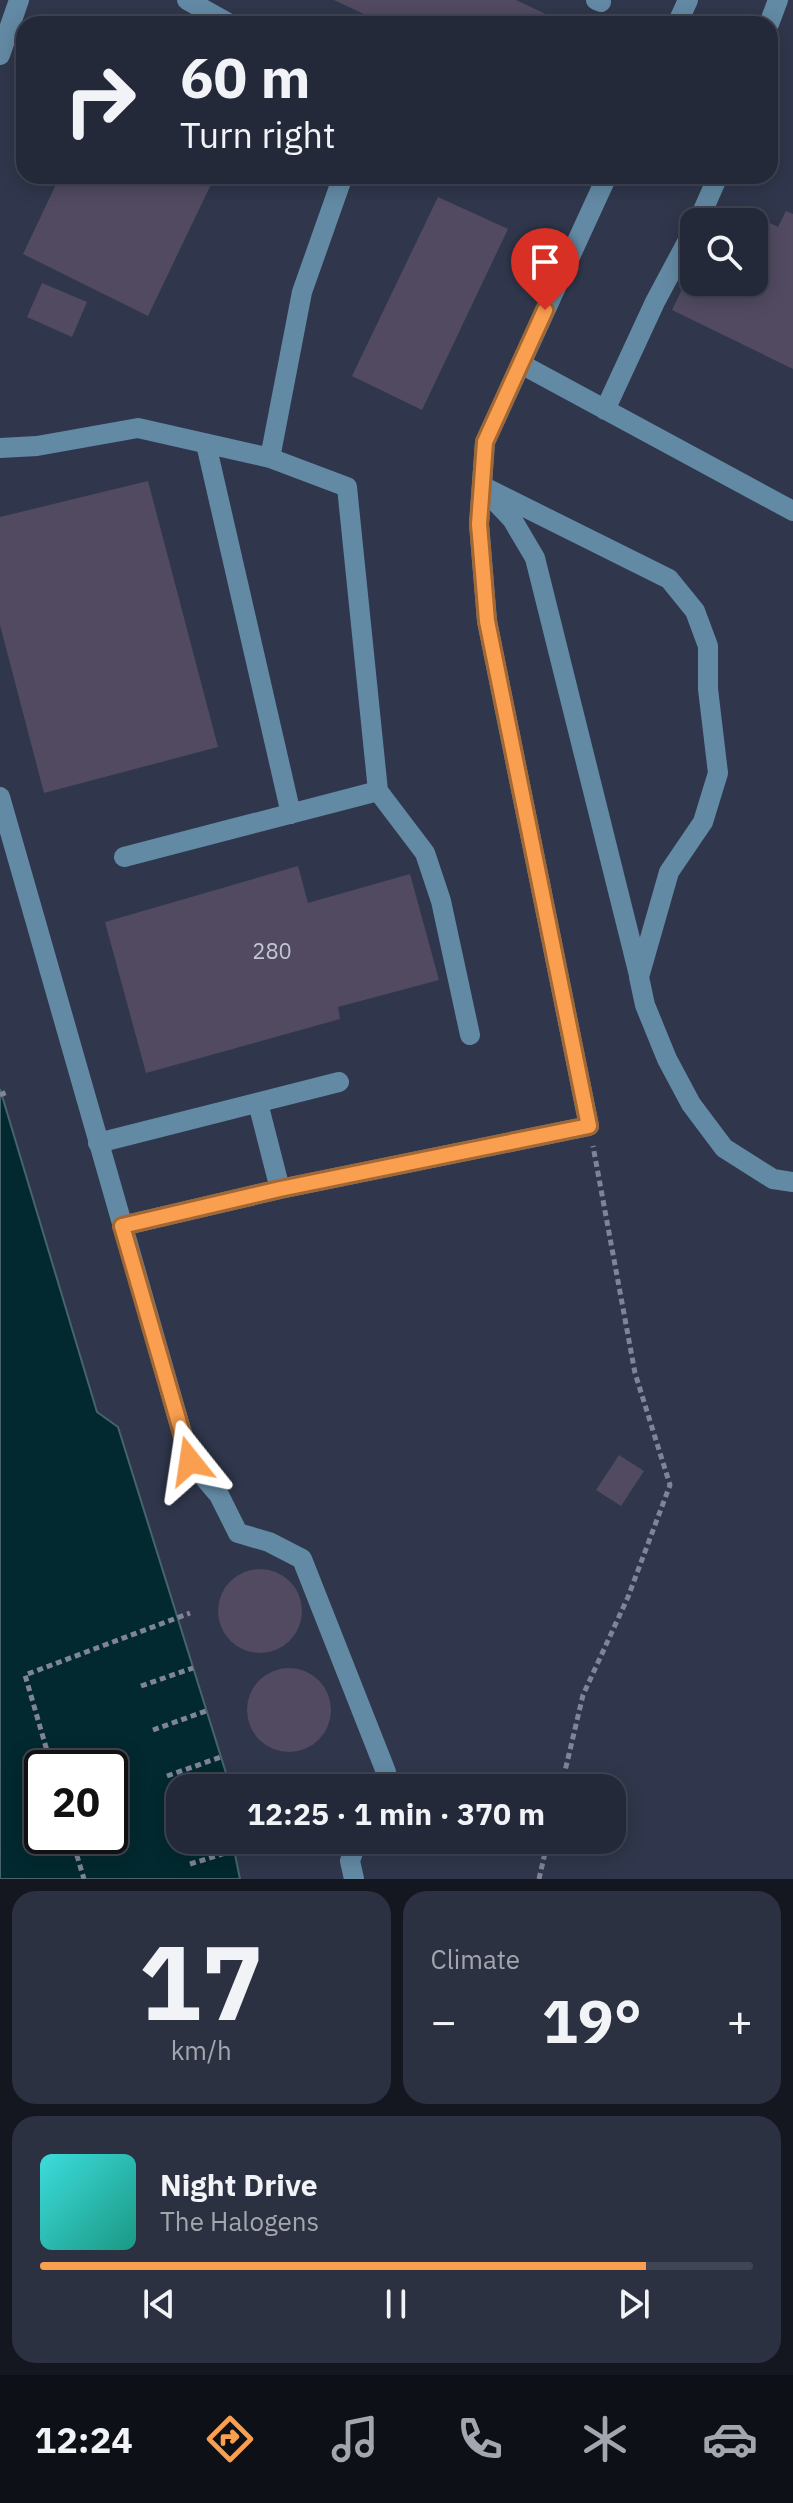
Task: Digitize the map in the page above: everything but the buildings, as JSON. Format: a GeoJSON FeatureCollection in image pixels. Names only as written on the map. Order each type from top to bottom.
{"type":"FeatureCollection","features":[{"type":"Feature","properties":{"kind":"street"},"geometry":{"type":"LineString","coordinates":[[0,55],[19,0]]}},
{"type":"Feature","properties":{"kind":"street"},"geometry":{"type":"LineString","coordinates":[[187,0],[216,16]]}},
{"type":"Feature","properties":{"kind":"street"},"geometry":{"type":"LineString","coordinates":[[270,458],[302,292],[340,184]]}},
{"type":"Feature","properties":{"kind":"street"},"geometry":{"type":"LineString","coordinates":[[122,1226],[280,1189],[589,1126],[487,621],[479,524],[485,442],[603,184]]}},
{"type":"Feature","properties":{"kind":"street"},"geometry":{"type":"LineString","coordinates":[[704,208],[715,184]]}},
{"type":"Feature","properties":{"kind":"street"},"geometry":{"type":"LineString","coordinates":[[605,410],[680,255]]}},
{"type":"Feature","properties":{"kind":"street"},"geometry":{"type":"LineString","coordinates":[[521,364],[793,511]]}},
{"type":"Feature","properties":{"kind":"street"},"geometry":{"type":"LineString","coordinates":[[0,448],[37,446],[138,428],[270,458],[347,487],[378,791],[425,853],[441,901],[470,1035]]}},
{"type":"Feature","properties":{"kind":"street"},"geometry":{"type":"LineString","coordinates":[[206,444],[291,814]]}},
{"type":"Feature","properties":{"kind":"street"},"geometry":{"type":"LineString","coordinates":[[482,486],[669,579],[695,611],[708,646],[708,689],[718,773],[715,789],[703,822],[669,872],[639,977]]}},
{"type":"Feature","properties":{"kind":"street"},"geometry":{"type":"LineString","coordinates":[[482,486],[512,519],[535,558],[645,1005],[667,1059],[699,1115],[724,1148],[773,1179],[793,1182]]}},
{"type":"Feature","properties":{"kind":"street"},"geometry":{"type":"LineString","coordinates":[[124,857],[378,791]]}},
{"type":"Feature","properties":{"kind":"street"},"geometry":{"type":"LineString","coordinates":[[0,797],[190,1461],[219,1495],[238,1533],[269,1542],[302,1559],[385,1774]]}},
{"type":"Feature","properties":{"kind":"street"},"geometry":{"type":"LineString","coordinates":[[98,1143],[339,1082]]}},
{"type":"Feature","properties":{"kind":"street"},"geometry":{"type":"LineString","coordinates":[[258,1103],[280,1189]]}},
{"type":"Feature","properties":{"kind":"street"},"geometry":{"type":"LineString","coordinates":[[352,1854],[350,1861],[354,1879]]}},
{"type":"Feature","properties":{"kind":"path"},"geometry":{"type":"LineString","coordinates":[[0,1095],[7,1092]]}},
{"type":"Feature","properties":{"kind":"path"},"geometry":{"type":"LineString","coordinates":[[564,1774],[583,1695],[628,1597],[670,1485],[635,1373],[589,1126]]}},
{"type":"Feature","properties":{"kind":"path"},"geometry":{"type":"LineString","coordinates":[[47,1750],[25,1675],[190,1613]]}},
{"type":"Feature","properties":{"kind":"path"},"geometry":{"type":"LineString","coordinates":[[141,1686],[193,1668]]}},
{"type":"Feature","properties":{"kind":"path"},"geometry":{"type":"LineString","coordinates":[[153,1730],[206,1711]]}},
{"type":"Feature","properties":{"kind":"path"},"geometry":{"type":"LineString","coordinates":[[173,1774],[221,1757]]}},
{"type":"Feature","properties":{"kind":"path"},"geometry":{"type":"LineString","coordinates":[[76,1854],[84,1879]]}},
{"type":"Feature","properties":{"kind":"path"},"geometry":{"type":"LineString","coordinates":[[190,1864],[222,1854]]}},
{"type":"Feature","properties":{"kind":"path"},"geometry":{"type":"LineString","coordinates":[[539,1879],[545,1854]]}},
{"type":"Feature","properties":{"kind":"shaded area"},"geometry":{"type":"Polygon","coordinates":[[[0,1089],[97,1412],[118,1427],[226,1773],[166,1774],[166,1854],[235,1854],[240,1879],[0,1879],[0,1089]]]}},
{"type":"Feature","properties":{"kind":"route"},"geometry":{"type":"LineString","coordinates":[[190,1461],[122,1226],[280,1189],[589,1126],[487,621],[479,524],[485,442],[545,310]]}}]}
